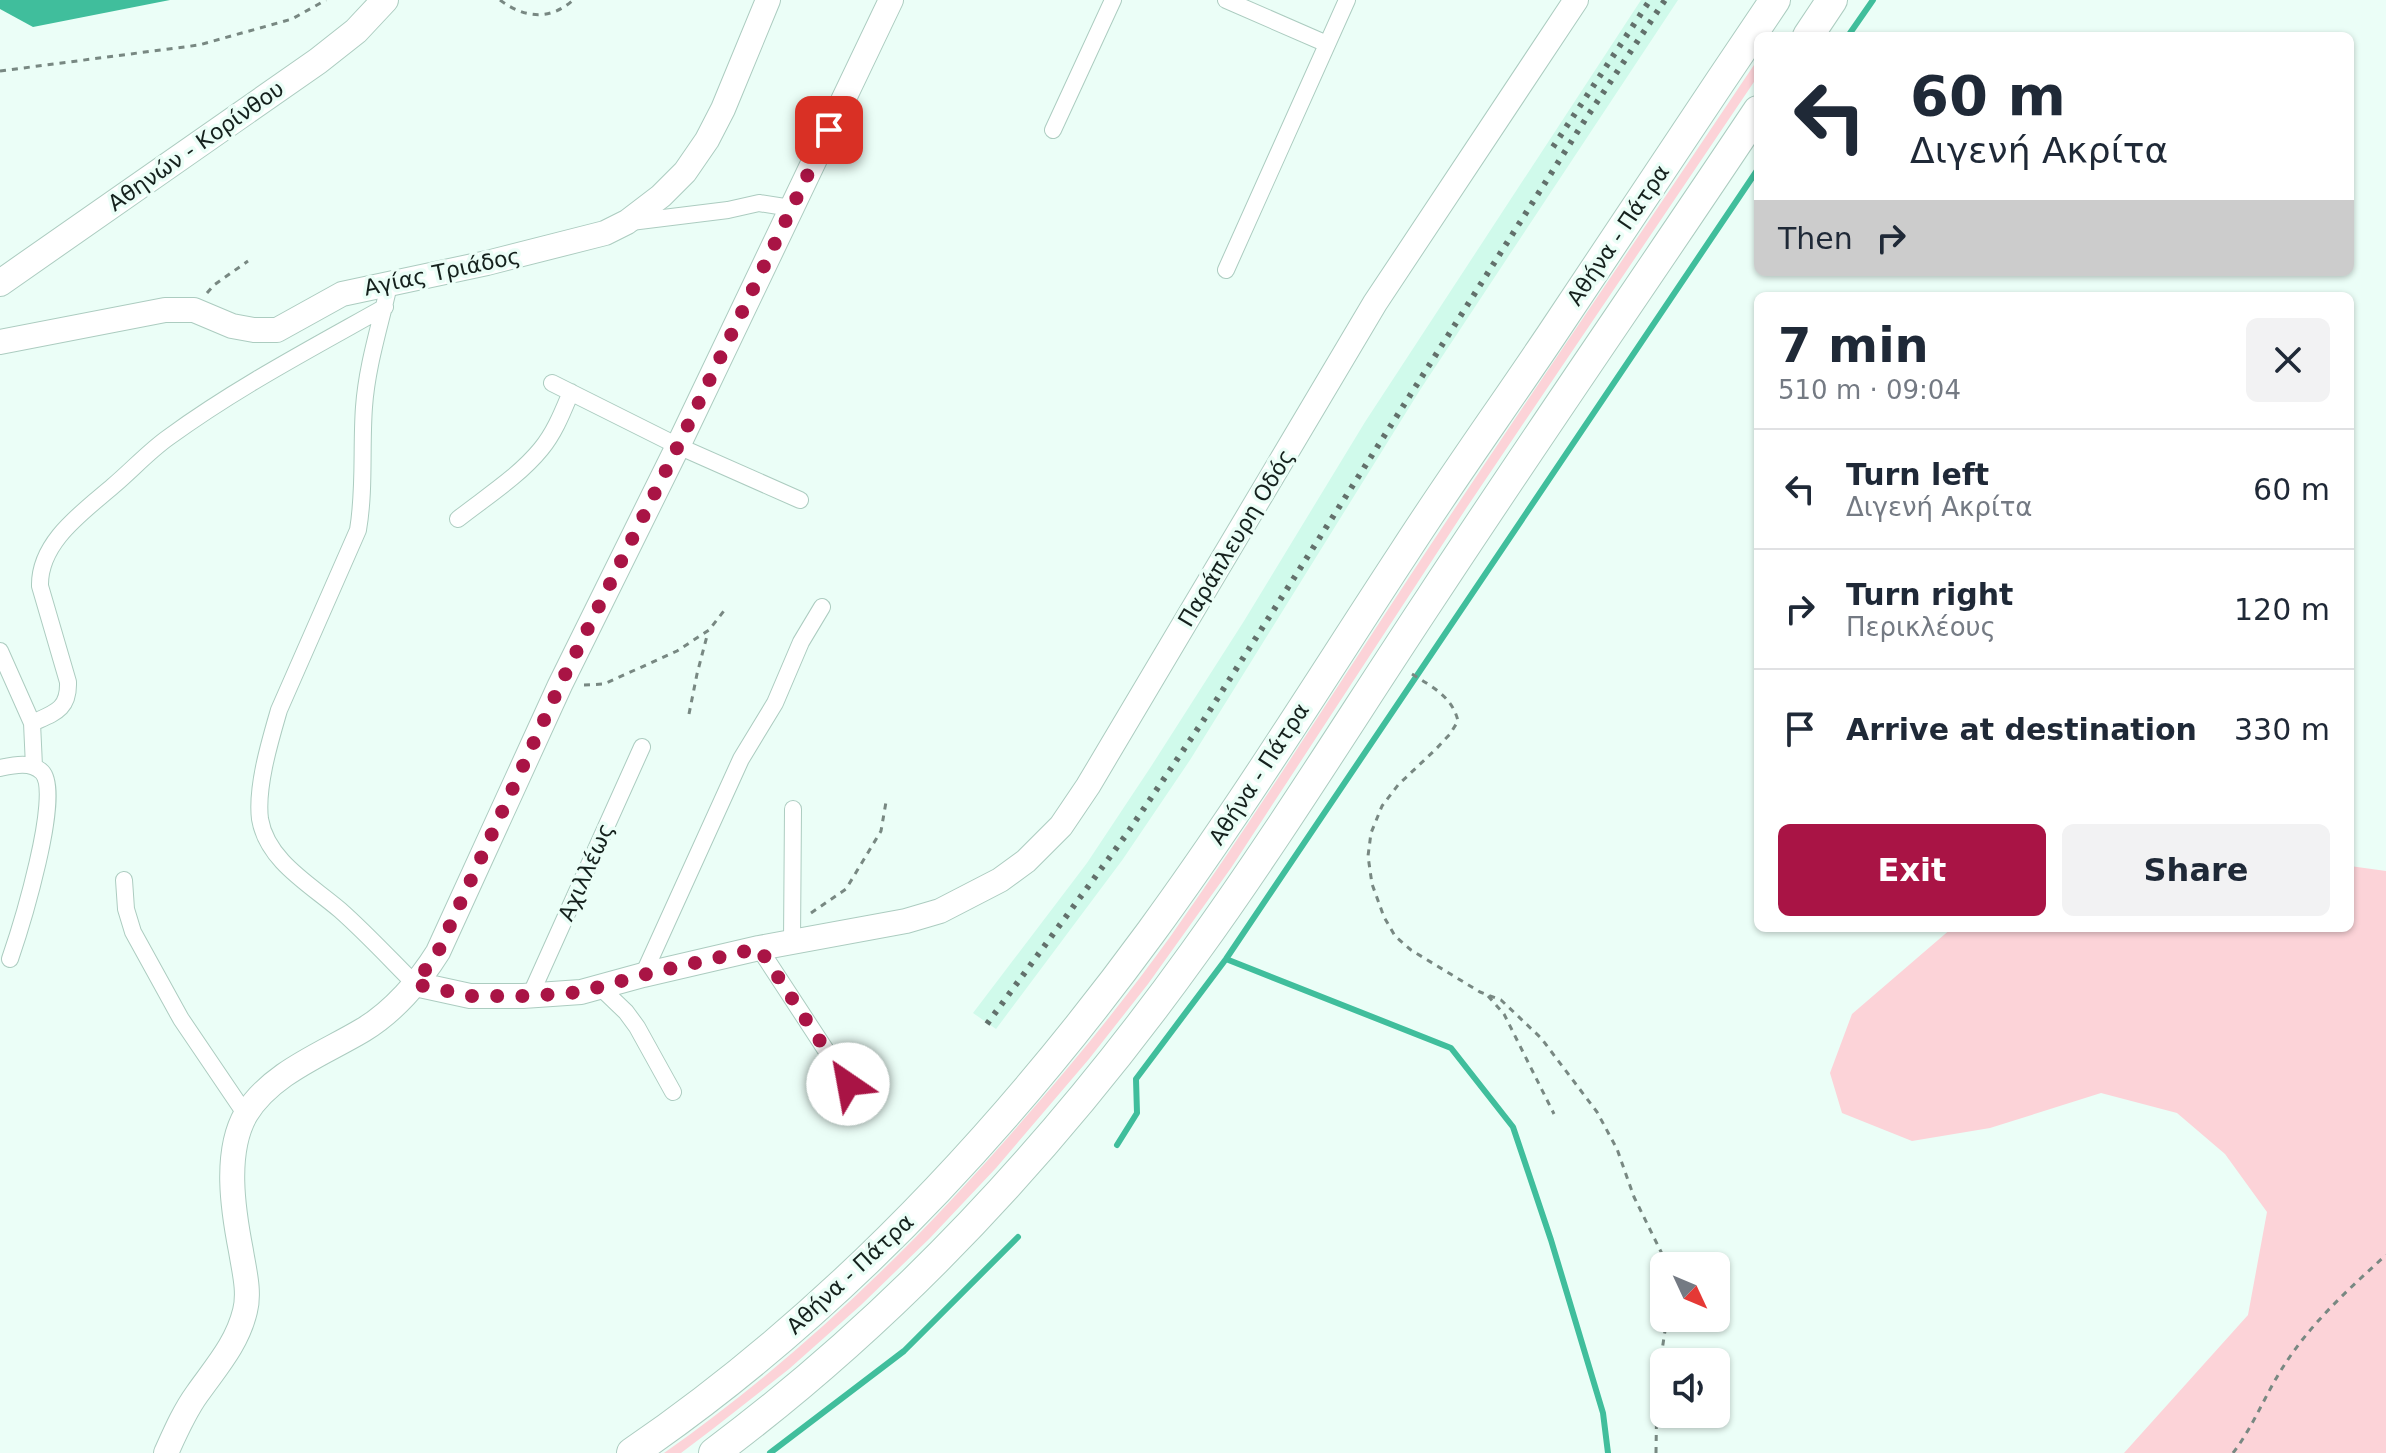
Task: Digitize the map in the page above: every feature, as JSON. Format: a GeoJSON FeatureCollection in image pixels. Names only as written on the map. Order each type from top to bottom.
{"type":"FeatureCollection","features":[{"type":"Feature","properties":{"kind":"highway","name":"Αθήνα - Πάτρα"},"geometry":{"type":"LineString","coordinates":[[632,1453],[736,1376],[877,1252],[1004,1115],[1103,995],[1207,852],[1444,491],[1775,0]]}},
{"type":"Feature","properties":{"kind":"highway"},"geometry":{"type":"LineString","coordinates":[[1811,32],[1832,0]]}},
{"type":"Feature","properties":{"kind":"highway"},"geometry":{"type":"LineString","coordinates":[[714,1453],[826,1363],[934,1261],[1010,1181],[1164,994],[1274,839],[1484,518],[1754,117]]}},
{"type":"Feature","properties":{"kind":"main road","name":"Αθηνών - Κορίνθου"},"geometry":{"type":"LineString","coordinates":[[0,283],[318,61],[356,31],[385,0]]}},
{"type":"Feature","properties":{"kind":"main road","name":"Αγίας Τριάδος"},"geometry":{"type":"LineString","coordinates":[[0,342],[165,310],[194,310],[232,326],[277,330],[335,297],[351,292],[387,296],[605,233],[627,222],[661,196],[685,172],[723,109],[768,0]]}},
{"type":"Feature","properties":{"kind":"main road"},"geometry":{"type":"LineString","coordinates":[[166,1453],[182,1418],[237,1337],[246,1309],[246,1286],[233,1211],[231,1176],[239,1129],[256,1101],[279,1079],[383,1015],[415,984],[438,952],[560,685],[891,0]]}},
{"type":"Feature","properties":{"kind":"main road","name":"Παράπλευρη Οδός"},"geometry":{"type":"LineString","coordinates":[[415,984],[470,996],[530,996],[601,988],[759,948],[793,933],[906,921],[940,911],[1000,880],[1026,861],[1061,826],[1112,746],[1375,303],[1576,0]]}},
{"type":"Feature","properties":{"kind":"street"},"geometry":{"type":"LineString","coordinates":[[1053,130],[1113,0]]}},
{"type":"Feature","properties":{"kind":"street"},"geometry":{"type":"LineString","coordinates":[[1226,0],[1327,44]]}},
{"type":"Feature","properties":{"kind":"street"},"geometry":{"type":"LineString","coordinates":[[1226,270],[1347,0]]}},
{"type":"Feature","properties":{"kind":"street"},"geometry":{"type":"LineString","coordinates":[[627,222],[728,210],[759,203],[791,208]]}},
{"type":"Feature","properties":{"kind":"street"},"geometry":{"type":"LineString","coordinates":[[32,723],[59,710],[69,693],[40,586],[40,571],[55,542],[77,517],[167,438],[387,296]]}},
{"type":"Feature","properties":{"kind":"street"},"geometry":{"type":"LineString","coordinates":[[387,296],[366,383],[362,508],[358,530],[279,710],[260,796],[260,819],[270,844],[291,870],[340,911],[415,984]]}},
{"type":"Feature","properties":{"kind":"street"},"geometry":{"type":"LineString","coordinates":[[552,383],[678,446],[800,500]]}},
{"type":"Feature","properties":{"kind":"street"},"geometry":{"type":"LineString","coordinates":[[458,519],[541,449],[555,429],[571,392]]}},
{"type":"Feature","properties":{"kind":"street"},"geometry":{"type":"LineString","coordinates":[[643,975],[741,759],[775,703],[801,642],[822,607]]}},
{"type":"Feature","properties":{"kind":"street"},"geometry":{"type":"LineString","coordinates":[[0,651],[32,723],[34,766]]}},
{"type":"Feature","properties":{"kind":"street","name":"Αχιλλέως"},"geometry":{"type":"LineString","coordinates":[[530,996],[642,747]]}},
{"type":"Feature","properties":{"kind":"street"},"geometry":{"type":"LineString","coordinates":[[0,768],[34,766],[48,783],[41,849],[10,959]]}},
{"type":"Feature","properties":{"kind":"street"},"geometry":{"type":"LineString","coordinates":[[793,809],[793,933]]}},
{"type":"Feature","properties":{"kind":"street"},"geometry":{"type":"LineString","coordinates":[[124,880],[126,909],[133,932],[181,1019],[246,1115]]}},
{"type":"Feature","properties":{"kind":"street"},"geometry":{"type":"LineString","coordinates":[[759,948],[848,1084]]}},
{"type":"Feature","properties":{"kind":"street"},"geometry":{"type":"LineString","coordinates":[[601,988],[637,1027],[673,1092]]}},
{"type":"Feature","properties":{"kind":"path"},"geometry":{"type":"LineString","coordinates":[[0,71],[199,45],[292,19],[326,0]]}},
{"type":"Feature","properties":{"kind":"path"},"geometry":{"type":"LineString","coordinates":[[500,0],[527,13],[545,16],[557,12],[573,0]]}},
{"type":"Feature","properties":{"kind":"path"},"geometry":{"type":"LineString","coordinates":[[194,310],[214,285],[248,261]]}},
{"type":"Feature","properties":{"kind":"path"},"geometry":{"type":"LineString","coordinates":[[560,685],[604,684],[677,651],[709,630],[727,607]]}},
{"type":"Feature","properties":{"kind":"path"},"geometry":{"type":"LineString","coordinates":[[689,714],[709,630]]}},
{"type":"Feature","properties":{"kind":"path"},"geometry":{"type":"LineString","coordinates":[[1412,674],[1445,696],[1455,709],[1458,721],[1450,734],[1398,785],[1382,806],[1371,833],[1368,856],[1372,884],[1384,917],[1395,936],[1421,956],[1501,1000],[1541,1038],[1597,1112],[1617,1149],[1634,1197],[1661,1252]]}},
{"type":"Feature","properties":{"kind":"path"},"geometry":{"type":"LineString","coordinates":[[793,933],[846,889],[881,831],[886,802]]}},
{"type":"Feature","properties":{"kind":"path"},"geometry":{"type":"LineString","coordinates":[[1488,995],[1504,1014],[1554,1114]]}},
{"type":"Feature","properties":{"kind":"path"},"geometry":{"type":"LineString","coordinates":[[2233,1453],[2287,1361],[2306,1336],[2345,1292],[2386,1255]]}},
{"type":"Feature","properties":{"kind":"path"},"geometry":{"type":"LineString","coordinates":[[1656,1453],[1657,1383],[1665,1332]]}},
{"type":"Feature","properties":{"kind":"shaded area"},"geometry":{"type":"Polygon","coordinates":[[[0,0],[170,0],[33,27],[0,9],[0,0]]]}},
{"type":"Feature","properties":{"kind":"shaded area"},"geometry":{"type":"Polygon","coordinates":[[[1641,0],[1678,0],[1420,390],[1190,760],[1123,859],[996,1029],[973,1013],[1087,863],[1152,765],[1365,422],[1641,0]]]}},
{"type":"Feature","properties":{"kind":"shaded area"},"geometry":{"type":"Polygon","coordinates":[[[1754,65],[1754,82],[1467,507],[1231,868],[1148,984],[996,1168],[861,1305],[789,1369],[681,1453],[664,1453],[764,1377],[858,1294],[989,1159],[1066,1070],[1170,937],[1231,849],[1451,514],[1754,65]]]}},
{"type":"Feature","properties":{"kind":"shaded area"},"geometry":{"type":"Polygon","coordinates":[[[2354,867],[2386,871],[2386,1453],[2124,1453],[2248,1315],[2267,1212],[2225,1154],[2177,1113],[2101,1093],[1990,1128],[1912,1141],[1842,1113],[1830,1073],[1852,1014],[1947,932],[2354,932],[2354,867]]]}},
{"type":"Feature","properties":{"kind":"waterway"},"geometry":{"type":"LineString","coordinates":[[1851,32],[1873,0]]}},
{"type":"Feature","properties":{"kind":"waterway"},"geometry":{"type":"LineString","coordinates":[[1117,1145],[1137,1113],[1136,1079],[1226,959],[1754,175]]}},
{"type":"Feature","properties":{"kind":"waterway"},"geometry":{"type":"LineString","coordinates":[[1226,959],[1451,1048],[1513,1127],[1603,1413],[1608,1453]]}},
{"type":"Feature","properties":{"kind":"waterway"},"geometry":{"type":"LineString","coordinates":[[770,1453],[904,1351],[1018,1237]]}},
{"type":"Feature","properties":{"kind":"railway"},"geometry":{"type":"LineString","coordinates":[[1553,147],[1650,0]]}},
{"type":"Feature","properties":{"kind":"railway"},"geometry":{"type":"LineString","coordinates":[[987,1024],[1126,835],[1205,718],[1585,120],[1665,0]]}},
{"type":"Feature","properties":{"kind":"route"},"geometry":{"type":"LineString","coordinates":[[829,130],[560,685],[438,952],[415,984],[470,996],[581,992],[759,948],[848,1084]]}}]}
